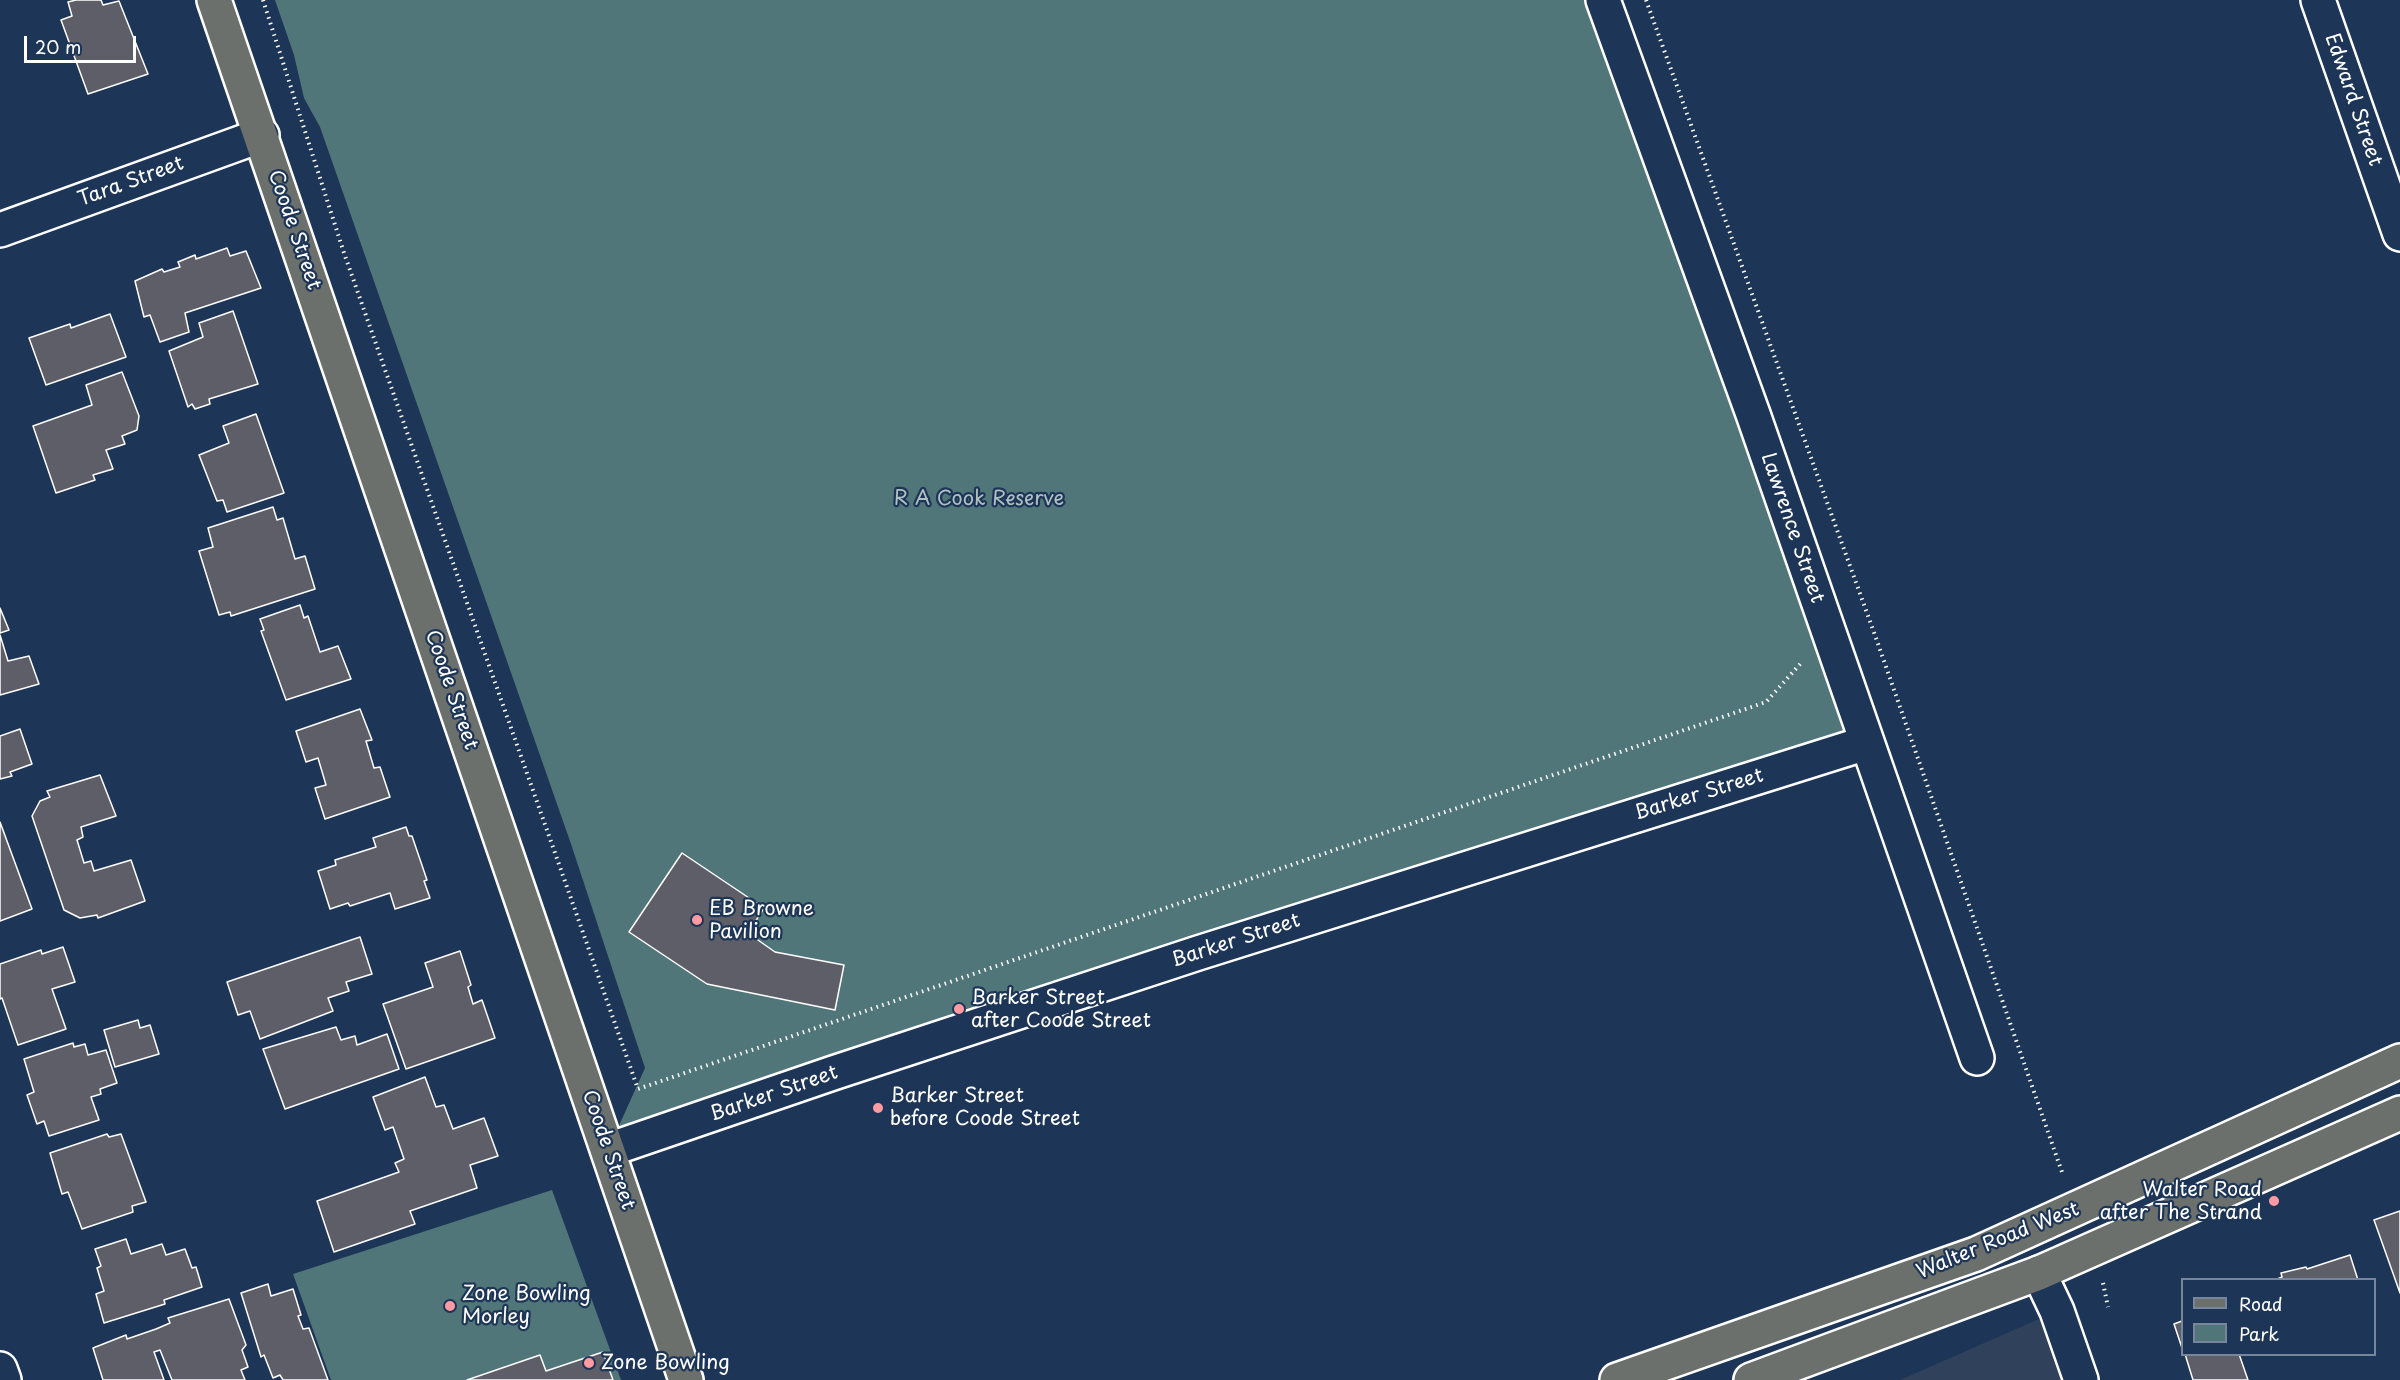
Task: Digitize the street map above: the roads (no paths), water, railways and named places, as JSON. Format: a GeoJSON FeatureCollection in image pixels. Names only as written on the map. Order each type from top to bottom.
{"type":"FeatureCollection","features":[{"type":"Feature","properties":{"kind":"main road","name":"Coode Street"},"geometry":{"type":"LineString","coordinates":[[214,0],[686,1380]]}},
{"type":"Feature","properties":{"kind":"main road","name":"Walter Road West"},"geometry":{"type":"LineString","coordinates":[[1617,1380],[1976,1254],[2400,1061]]}},
{"type":"Feature","properties":{"kind":"main road"},"geometry":{"type":"LineString","coordinates":[[1751,1380],[2040,1273],[2400,1113]]}},
{"type":"Feature","properties":{"kind":"street","name":"Lawrence Street"},"geometry":{"type":"LineString","coordinates":[[1603,0],[1753,414],[1977,1058]]}},
{"type":"Feature","properties":{"kind":"street","name":"Edward Street"},"geometry":{"type":"LineString","coordinates":[[2318,0],[2400,234]]}},
{"type":"Feature","properties":{"kind":"street","name":"Tara Street"},"geometry":{"type":"LineString","coordinates":[[0,230],[262,135]]}},
{"type":"Feature","properties":{"kind":"street","name":"Barker Street"},"geometry":{"type":"LineString","coordinates":[[608,1150],[833,1073],[1187,957],[1866,743]]}},
{"type":"Feature","properties":{"kind":"street"},"geometry":{"type":"LineString","coordinates":[[2040,1273],[2057,1311],[2081,1380]]}},
{"type":"Feature","properties":{"kind":"street"},"geometry":{"type":"LineString","coordinates":[[0,1369],[4,1380]]}},
{"type":"Feature","properties":{"kind":"place","name":"EB Browne Pavilion"},"geometry":{"type":"Point","coordinates":[697,920]}},
{"type":"Feature","properties":{"kind":"place","name":"Barker Street after Coode Street"},"geometry":{"type":"Point","coordinates":[959,1009]}},
{"type":"Feature","properties":{"kind":"place","name":"Barker Street before Coode Street"},"geometry":{"type":"Point","coordinates":[878,1108]}},
{"type":"Feature","properties":{"kind":"place","name":"Walter Road after The Strand"},"geometry":{"type":"Point","coordinates":[2274,1201]}},
{"type":"Feature","properties":{"kind":"place","name":"Zone Bowling Morley"},"geometry":{"type":"Point","coordinates":[450,1306]}},
{"type":"Feature","properties":{"kind":"place","name":"Zone Bowling"},"geometry":{"type":"Point","coordinates":[589,1363]}},
{"type":"Feature","properties":{"kind":"park label","name":"R A Cook Reserve"},"geometry":{"type":"Point","coordinates":[979,499]}}]}
